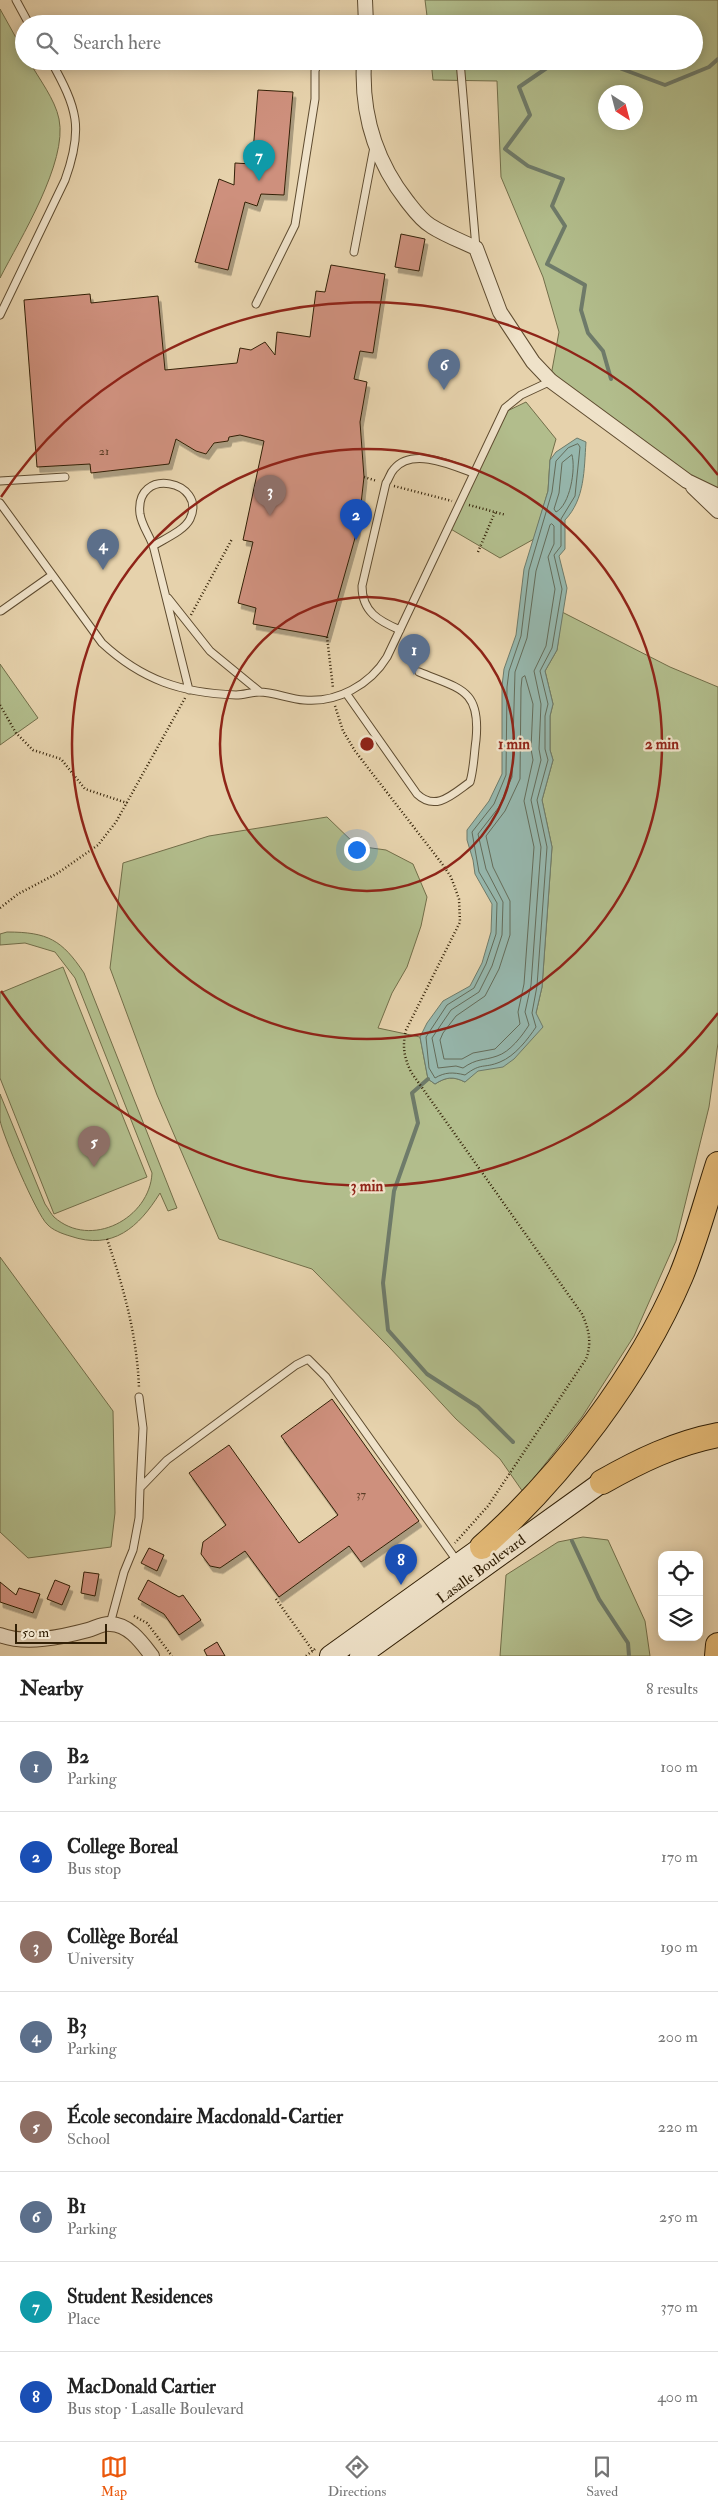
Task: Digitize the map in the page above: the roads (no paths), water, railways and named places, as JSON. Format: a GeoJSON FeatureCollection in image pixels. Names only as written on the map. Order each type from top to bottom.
{"type":"FeatureCollection","features":[{"type":"Feature","properties":{"kind":"highway"},"geometry":{"type":"LineString","coordinates":[[482,1547],[513,1519],[597,1421],[655,1329],[681,1275],[718,1164]]}},
{"type":"Feature","properties":{"kind":"highway"},"geometry":{"type":"LineString","coordinates":[[602,1482],[639,1461],[678,1445],[718,1435]]}},
{"type":"Feature","properties":{"kind":"highway"},"geometry":{"type":"LineString","coordinates":[[717,1656],[718,1645]]}},
{"type":"Feature","properties":{"kind":"main road","name":"Lasalle Boulevard"},"geometry":{"type":"LineString","coordinates":[[360,1656],[602,1482]]}},
{"type":"Feature","properties":{"kind":"main road","name":"Lasalle Boulevard"},"geometry":{"type":"LineString","coordinates":[[321,1653],[459,1564],[482,1547]]}},
{"type":"Feature","properties":{"kind":"street"},"geometry":{"type":"LineString","coordinates":[[365,0],[366,15]]}},
{"type":"Feature","properties":{"kind":"street"},"geometry":{"type":"LineString","coordinates":[[364,70],[364,101],[374,145],[390,180],[420,218],[431,226],[476,248],[500,312],[533,362],[551,381],[687,481],[718,496]]}},
{"type":"Feature","properties":{"kind":"street"},"geometry":{"type":"LineString","coordinates":[[687,481],[702,498],[718,511]]}},
{"type":"Feature","properties":{"kind":"street"},"geometry":{"type":"LineString","coordinates":[[0,1635],[23,1639],[44,1639],[110,1624],[127,1630],[141,1642],[152,1656]]}},
{"type":"Feature","properties":{"kind":"lane"},"geometry":{"type":"LineString","coordinates":[[16,0],[24,15]]}},
{"type":"Feature","properties":{"kind":"lane"},"geometry":{"type":"LineString","coordinates":[[0,315],[65,180],[73,158],[76,138],[74,111],[71,99],[56,70]]}},
{"type":"Feature","properties":{"kind":"lane"},"geometry":{"type":"LineString","coordinates":[[256,304],[295,225],[315,99],[315,70]]}},
{"type":"Feature","properties":{"kind":"lane"},"geometry":{"type":"LineString","coordinates":[[461,70],[476,248]]}},
{"type":"Feature","properties":{"kind":"lane"},"geometry":{"type":"LineString","coordinates":[[354,252],[374,145]]}},
{"type":"Feature","properties":{"kind":"lane"},"geometry":{"type":"LineString","coordinates":[[0,503],[91,630],[116,656],[150,679],[189,690],[238,695],[260,692],[305,700],[334,697],[364,683],[381,667],[505,408],[521,395],[551,381]]}},
{"type":"Feature","properties":{"kind":"lane"},"geometry":{"type":"LineString","coordinates":[[400,630],[374,617],[365,605],[362,596],[362,586],[386,483],[394,469],[411,459],[420,458],[473,473]]}},
{"type":"Feature","properties":{"kind":"lane"},"geometry":{"type":"LineString","coordinates":[[0,481],[65,477]]}},
{"type":"Feature","properties":{"kind":"lane"},"geometry":{"type":"LineString","coordinates":[[153,546],[182,528],[189,520],[192,509],[190,499],[183,489],[173,483],[160,483],[149,489],[140,499],[142,522],[153,546],[189,690]]}},
{"type":"Feature","properties":{"kind":"lane"},"geometry":{"type":"LineString","coordinates":[[0,611],[52,574]]}},
{"type":"Feature","properties":{"kind":"lane"},"geometry":{"type":"LineString","coordinates":[[165,595],[210,651],[260,692]]}},
{"type":"Feature","properties":{"kind":"lane"},"geometry":{"type":"LineString","coordinates":[[346,693],[417,794],[424,800],[435,803],[443,801],[470,782],[478,718],[471,699],[463,692],[419,672]]}},
{"type":"Feature","properties":{"kind":"lane"},"geometry":{"type":"LineString","coordinates":[[140,1488],[167,1460],[296,1365],[308,1359],[326,1377],[450,1548],[459,1564]]}},
{"type":"Feature","properties":{"kind":"lane"},"geometry":{"type":"LineString","coordinates":[[110,1624],[124,1572],[133,1550],[138,1518],[144,1428],[139,1397]]}},
{"type":"Feature","properties":{"kind":"water"},"geometry":{"type":"Polygon","coordinates":[[[577,438],[586,442],[584,473],[576,503],[572,512],[565,520],[565,549],[559,556],[567,588],[557,650],[545,671],[553,704],[550,716],[550,750],[553,760],[542,800],[552,847],[542,987],[536,1013],[543,1027],[514,1059],[503,1067],[478,1071],[465,1082],[450,1078],[435,1084],[428,1079],[420,1037],[427,1023],[443,1001],[470,986],[482,963],[491,932],[492,904],[475,874],[467,840],[467,830],[489,801],[502,774],[502,686],[504,669],[516,635],[524,569],[548,491],[550,460],[556,452],[577,438]]]}},
{"type":"Feature","properties":{"kind":"waterway"},"geometry":{"type":"LineString","coordinates":[[703,69],[718,59]]}},
{"type":"Feature","properties":{"kind":"waterway"},"geometry":{"type":"LineString","coordinates":[[544,70],[519,87],[530,115],[505,149],[528,166],[563,179],[552,206],[565,226],[547,264],[585,285],[581,310],[588,333],[603,351],[611,379]]}},
{"type":"Feature","properties":{"kind":"waterway"},"geometry":{"type":"LineString","coordinates":[[625,70],[665,85],[702,70]]}},
{"type":"Feature","properties":{"kind":"waterway"},"geometry":{"type":"LineString","coordinates":[[428,1079],[412,1093],[418,1123],[394,1191],[383,1283],[388,1330],[427,1374],[478,1407],[513,1442]]}},
{"type":"Feature","properties":{"kind":"waterway"},"geometry":{"type":"LineString","coordinates":[[572,1541],[599,1599],[628,1643],[629,1656]]}},
{"type":"Feature","properties":{"kind":"place","name":"Student Residences"},"geometry":{"type":"Point","coordinates":[259,181]}},
{"type":"Feature","properties":{"kind":"place","name":"B1"},"geometry":{"type":"Point","coordinates":[444,390]}},
{"type":"Feature","properties":{"kind":"place","name":"Collège Boréal"},"geometry":{"type":"Point","coordinates":[270,516]}},
{"type":"Feature","properties":{"kind":"place","name":"College Boreal"},"geometry":{"type":"Point","coordinates":[356,540]}},
{"type":"Feature","properties":{"kind":"place","name":"B3"},"geometry":{"type":"Point","coordinates":[103,570]}},
{"type":"Feature","properties":{"kind":"place","name":"B2"},"geometry":{"type":"Point","coordinates":[414,675]}},
{"type":"Feature","properties":{"kind":"place","name":"École secondaire Macdonald-Cartier"},"geometry":{"type":"Point","coordinates":[94,1167]}},
{"type":"Feature","properties":{"kind":"place","name":"MacDonald Cartier"},"geometry":{"type":"Point","coordinates":[401,1585]}}]}
